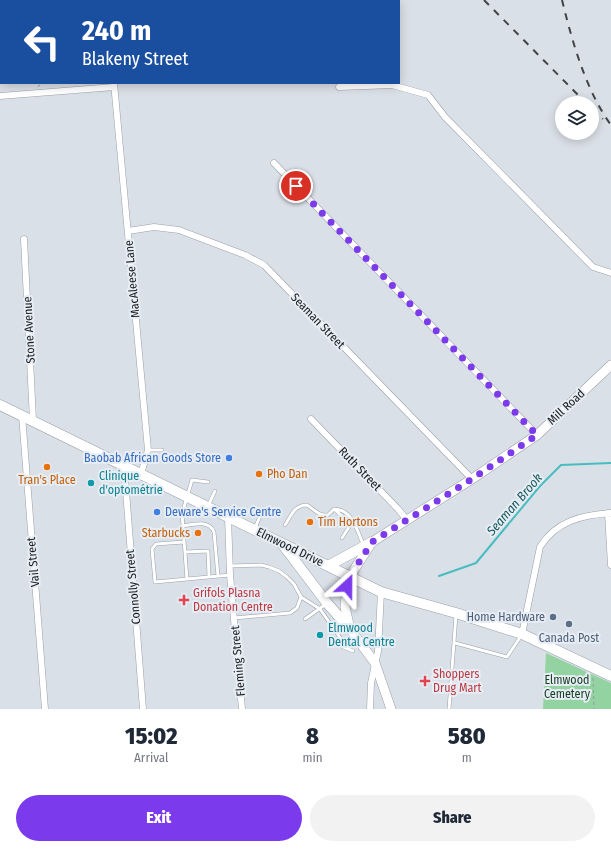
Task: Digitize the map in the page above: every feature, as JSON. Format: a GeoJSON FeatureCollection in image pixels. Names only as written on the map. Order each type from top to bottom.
{"type":"FeatureCollection","features":[{"type":"Feature","properties":{"kind":"main road","name":"Elmwood Drive"},"geometry":{"type":"LineString","coordinates":[[0,405],[381,592],[456,613],[522,634],[611,676]]}},
{"type":"Feature","properties":{"kind":"main road"},"geometry":{"type":"LineString","coordinates":[[282,543],[323,606],[350,629]]}},
{"type":"Feature","properties":{"kind":"main road"},"geometry":{"type":"LineString","coordinates":[[328,566],[368,544]]}},
{"type":"Feature","properties":{"kind":"street"},"geometry":{"type":"LineString","coordinates":[[0,96],[114,85]]}},
{"type":"Feature","properties":{"kind":"street","name":"MacAleese Lane"},"geometry":{"type":"LineString","coordinates":[[114,85],[148,450],[141,474]]}},
{"type":"Feature","properties":{"kind":"street"},"geometry":{"type":"LineString","coordinates":[[339,87],[392,85],[428,95],[445,117],[593,267],[611,274]]}},
{"type":"Feature","properties":{"kind":"street"},"geometry":{"type":"LineString","coordinates":[[274,163],[537,435]]}},
{"type":"Feature","properties":{"kind":"street","name":"Seaman Street"},"geometry":{"type":"LineString","coordinates":[[128,231],[154,227],[179,230],[245,255],[264,265],[472,479]]}},
{"type":"Feature","properties":{"kind":"street","name":"Stone Avenue"},"geometry":{"type":"LineString","coordinates":[[24,239],[33,420]]}},
{"type":"Feature","properties":{"kind":"street","name":"Mill Road"},"geometry":{"type":"LineString","coordinates":[[350,576],[368,544],[472,479],[537,435],[611,365]]}},
{"type":"Feature","properties":{"kind":"street","name":"Vail Street"},"geometry":{"type":"LineString","coordinates":[[22,415],[45,709]]}},
{"type":"Feature","properties":{"kind":"street","name":"Ruth Street"},"geometry":{"type":"LineString","coordinates":[[311,419],[407,520]]}},
{"type":"Feature","properties":{"kind":"street","name":"Connolly Street"},"geometry":{"type":"LineString","coordinates":[[124,465],[143,709]]}},
{"type":"Feature","properties":{"kind":"street"},"geometry":{"type":"LineString","coordinates":[[522,634],[540,547],[546,537],[559,526],[579,517],[609,513],[611,564]]}},
{"type":"Feature","properties":{"kind":"street","name":"Fleming Street"},"geometry":{"type":"LineString","coordinates":[[228,517],[229,566],[242,709]]}},
{"type":"Feature","properties":{"kind":"street"},"geometry":{"type":"LineString","coordinates":[[350,576],[347,586],[346,607],[350,629],[375,663],[391,709]]}},
{"type":"Feature","properties":{"kind":"street"},"geometry":{"type":"LineString","coordinates":[[370,709],[371,683],[378,651],[381,592]]}},
{"type":"Feature","properties":{"kind":"lane"},"geometry":{"type":"LineString","coordinates":[[148,450],[162,450]]}},
{"type":"Feature","properties":{"kind":"lane"},"geometry":{"type":"LineString","coordinates":[[187,579],[182,514],[192,480],[208,482]]}},
{"type":"Feature","properties":{"kind":"lane"},"geometry":{"type":"LineString","coordinates":[[208,507],[215,491]]}},
{"type":"Feature","properties":{"kind":"lane"},"geometry":{"type":"LineString","coordinates":[[285,525],[295,509],[302,505],[307,505],[313,510],[324,515],[328,515],[334,509]]}},
{"type":"Feature","properties":{"kind":"lane"},"geometry":{"type":"LineString","coordinates":[[334,509],[349,522],[349,527],[342,538]]}},
{"type":"Feature","properties":{"kind":"lane"},"geometry":{"type":"LineString","coordinates":[[334,509],[339,509],[350,517],[368,544]]}},
{"type":"Feature","properties":{"kind":"lane"},"geometry":{"type":"LineString","coordinates":[[254,530],[261,514]]}},
{"type":"Feature","properties":{"kind":"lane"},"geometry":{"type":"LineString","coordinates":[[183,526],[202,524],[208,525],[212,528],[214,532],[218,576]]}},
{"type":"Feature","properties":{"kind":"lane"},"geometry":{"type":"LineString","coordinates":[[184,542],[156,544],[152,549],[155,582],[230,575]]}},
{"type":"Feature","properties":{"kind":"lane"},"geometry":{"type":"LineString","coordinates":[[185,552],[208,551],[209,577]]}},
{"type":"Feature","properties":{"kind":"lane"},"geometry":{"type":"LineString","coordinates":[[229,566],[260,565],[279,571],[294,584],[301,597],[323,606],[348,649]]}},
{"type":"Feature","properties":{"kind":"lane"},"geometry":{"type":"LineString","coordinates":[[234,618],[290,613],[297,608],[301,597]]}},
{"type":"Feature","properties":{"kind":"lane"},"geometry":{"type":"LineString","coordinates":[[305,619],[323,606]]}},
{"type":"Feature","properties":{"kind":"lane"},"geometry":{"type":"LineString","coordinates":[[449,709],[456,613]]}},
{"type":"Feature","properties":{"kind":"lane"},"geometry":{"type":"LineString","coordinates":[[455,643],[507,658],[522,634]]}},
{"type":"Feature","properties":{"kind":"lane"},"geometry":{"type":"LineString","coordinates":[[336,644],[352,651]]}},
{"type":"Feature","properties":{"kind":"path"},"geometry":{"type":"LineString","coordinates":[[592,667],[594,709]]}},
{"type":"Feature","properties":{"kind":"green space","name":"Elmwood Cemetery"},"geometry":{"type":"Polygon","coordinates":[[[546,653],[611,683],[611,709],[543,709],[546,653]]]}},
{"type":"Feature","properties":{"kind":"waterway","name":"Seaman Brook"},"geometry":{"type":"LineString","coordinates":[[439,576],[476,563],[540,486],[561,465],[611,463]]}},
{"type":"Feature","properties":{"kind":"railway"},"geometry":{"type":"LineString","coordinates":[[484,0],[579,96]]}},
{"type":"Feature","properties":{"kind":"railway"},"geometry":{"type":"LineString","coordinates":[[562,0],[575,49],[587,81],[602,112],[611,125]]}},
{"type":"Feature","properties":{"kind":"railway"},"geometry":{"type":"LineString","coordinates":[[599,115],[603,119]]}},
{"type":"Feature","properties":{"kind":"place","name":"Baobab African Goods Store"},"geometry":{"type":"Point","coordinates":[229,458]}},
{"type":"Feature","properties":{"kind":"place","name":"Tran's Place"},"geometry":{"type":"Point","coordinates":[47,467]}},
{"type":"Feature","properties":{"kind":"place","name":"Pho Dan"},"geometry":{"type":"Point","coordinates":[259,474]}},
{"type":"Feature","properties":{"kind":"place","name":"Clinique d'optométrie"},"geometry":{"type":"Point","coordinates":[91,483]}},
{"type":"Feature","properties":{"kind":"place","name":"Deware's Service Centre"},"geometry":{"type":"Point","coordinates":[157,512]}},
{"type":"Feature","properties":{"kind":"place","name":"Tim Hortons"},"geometry":{"type":"Point","coordinates":[310,522]}},
{"type":"Feature","properties":{"kind":"place","name":"Starbucks"},"geometry":{"type":"Point","coordinates":[198,533]}},
{"type":"Feature","properties":{"kind":"place","name":"Grifols Plasna Donation Centre"},"geometry":{"type":"Point","coordinates":[184,600]}},
{"type":"Feature","properties":{"kind":"place","name":"Home Hardware"},"geometry":{"type":"Point","coordinates":[553,617]}},
{"type":"Feature","properties":{"kind":"place","name":"Canada Post"},"geometry":{"type":"Point","coordinates":[569,624]}},
{"type":"Feature","properties":{"kind":"place","name":"Elmwood Dental Centre"},"geometry":{"type":"Point","coordinates":[320,635]}},
{"type":"Feature","properties":{"kind":"place","name":"Shoppers Drug Mart"},"geometry":{"type":"Point","coordinates":[425,681]}},
{"type":"Feature","properties":{"kind":"route"},"geometry":{"type":"LineString","coordinates":[[296,186],[537,435],[472,479],[372,542],[350,576],[347,586]]}}]}
